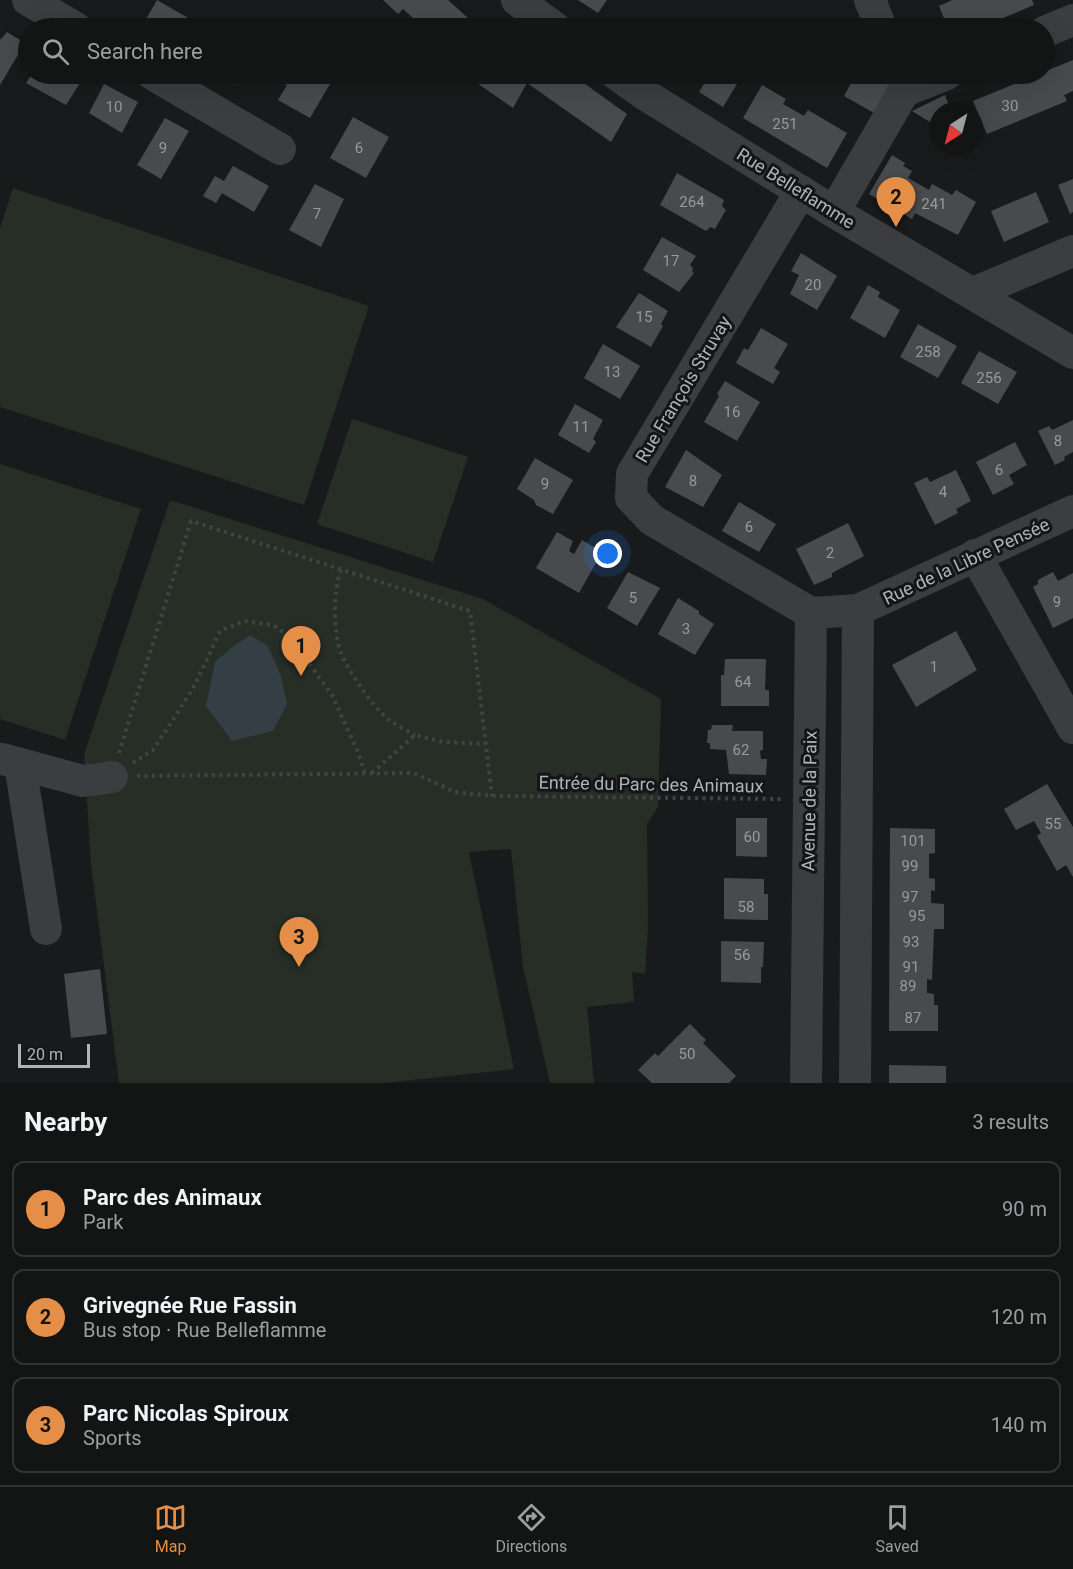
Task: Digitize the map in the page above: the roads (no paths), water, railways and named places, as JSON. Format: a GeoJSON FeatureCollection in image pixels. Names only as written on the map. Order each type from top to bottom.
{"type":"FeatureCollection","features":[{"type":"Feature","properties":{"kind":"street"},"geometry":{"type":"LineString","coordinates":[[28,0],[59,18]]}},
{"type":"Feature","properties":{"kind":"street"},"geometry":{"type":"LineString","coordinates":[[517,0],[541,18]]}},
{"type":"Feature","properties":{"kind":"street"},"geometry":{"type":"LineString","coordinates":[[870,0],[877,18]]}},
{"type":"Feature","properties":{"kind":"street"},"geometry":{"type":"LineString","coordinates":[[1055,27],[1073,20]]}},
{"type":"Feature","properties":{"kind":"street"},"geometry":{"type":"LineString","coordinates":[[169,84],[280,149]]}},
{"type":"Feature","properties":{"kind":"street","name":"Rue Belleflamme"},"geometry":{"type":"LineString","coordinates":[[630,84],[834,212],[1073,353]]}},
{"type":"Feature","properties":{"kind":"street"},"geometry":{"type":"LineString","coordinates":[[834,212],[900,84]]}},
{"type":"Feature","properties":{"kind":"street","name":"Rue François Struvay"},"geometry":{"type":"LineString","coordinates":[[801,191],[632,474],[631,498],[652,520],[811,613]]}},
{"type":"Feature","properties":{"kind":"street"},"geometry":{"type":"LineString","coordinates":[[973,293],[1073,251]]}},
{"type":"Feature","properties":{"kind":"street","name":"Rue de la Libre Pensée"},"geometry":{"type":"LineString","coordinates":[[858,610],[1073,512]]}},
{"type":"Feature","properties":{"kind":"street"},"geometry":{"type":"LineString","coordinates":[[975,555],[1073,728]]}},
{"type":"Feature","properties":{"kind":"street"},"geometry":{"type":"LineString","coordinates":[[811,613],[858,610],[855,1083]]}},
{"type":"Feature","properties":{"kind":"street","name":"Avenue de la Paix"},"geometry":{"type":"LineString","coordinates":[[806,1083],[811,613]]}},
{"type":"Feature","properties":{"kind":"street"},"geometry":{"type":"LineString","coordinates":[[811,667],[857,670]]}},
{"type":"Feature","properties":{"kind":"street"},"geometry":{"type":"LineString","coordinates":[[45,929],[10,761],[83,781],[112,777]]}},
{"type":"Feature","properties":{"kind":"street"},"geometry":{"type":"LineString","coordinates":[[808,934],[856,932]]}},
{"type":"Feature","properties":{"kind":"street"},"geometry":{"type":"LineString","coordinates":[[808,979],[855,981]]}},
{"type":"Feature","properties":{"kind":"place","name":"Grivegnée Rue Fassin"},"geometry":{"type":"Point","coordinates":[896,227]}},
{"type":"Feature","properties":{"kind":"place","name":"Parc des Animaux"},"geometry":{"type":"Point","coordinates":[301,676]}},
{"type":"Feature","properties":{"kind":"place","name":"Parc Nicolas Spiroux"},"geometry":{"type":"Point","coordinates":[299,967]}}]}
